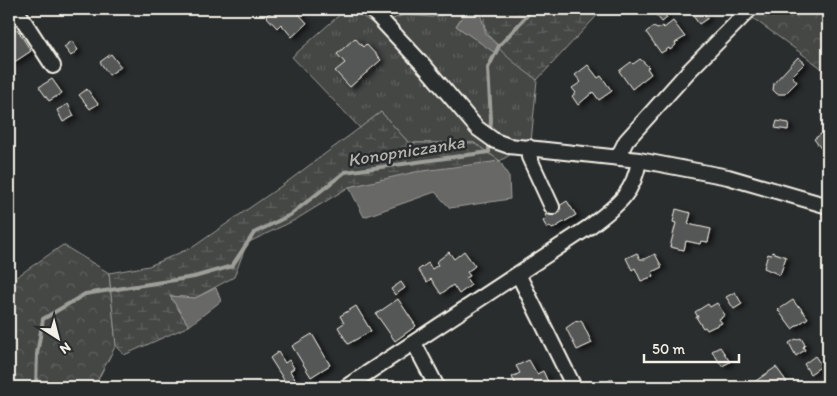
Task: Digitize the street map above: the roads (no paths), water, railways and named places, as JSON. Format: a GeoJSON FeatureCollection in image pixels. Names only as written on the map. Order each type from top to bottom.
{"type":"FeatureCollection","features":[{"type":"Feature","properties":{"kind":"street"},"geometry":{"type":"LineString","coordinates":[[16,9],[53,66]]}},
{"type":"Feature","properties":{"kind":"street"},"geometry":{"type":"LineString","coordinates":[[371,9],[403,42],[466,116],[490,138],[509,146],[618,157],[728,177],[828,206]]}},
{"type":"Feature","properties":{"kind":"street"},"geometry":{"type":"LineString","coordinates":[[618,157],[626,140],[687,73],[750,9]]}},
{"type":"Feature","properties":{"kind":"street"},"geometry":{"type":"LineString","coordinates":[[529,147],[529,157],[552,207]]}},
{"type":"Feature","properties":{"kind":"street"},"geometry":{"type":"LineString","coordinates":[[346,387],[589,227],[619,204],[632,184],[639,160]]}},
{"type":"Feature","properties":{"kind":"street"},"geometry":{"type":"LineString","coordinates":[[518,274],[574,387]]}},
{"type":"Feature","properties":{"kind":"street"},"geometry":{"type":"LineString","coordinates":[[414,343],[437,387]]}},
{"type":"Feature","properties":{"kind":"waterway","name":"Konopniczanka"},"geometry":{"type":"LineString","coordinates":[[490,133],[488,68],[499,46],[533,9]]}},
{"type":"Feature","properties":{"kind":"waterway","name":"Konopniczanka"},"geometry":{"type":"LineString","coordinates":[[36,387],[37,354],[43,319],[85,294],[194,277],[232,266],[254,233],[290,215],[345,172],[489,152],[489,140]]}}]}
